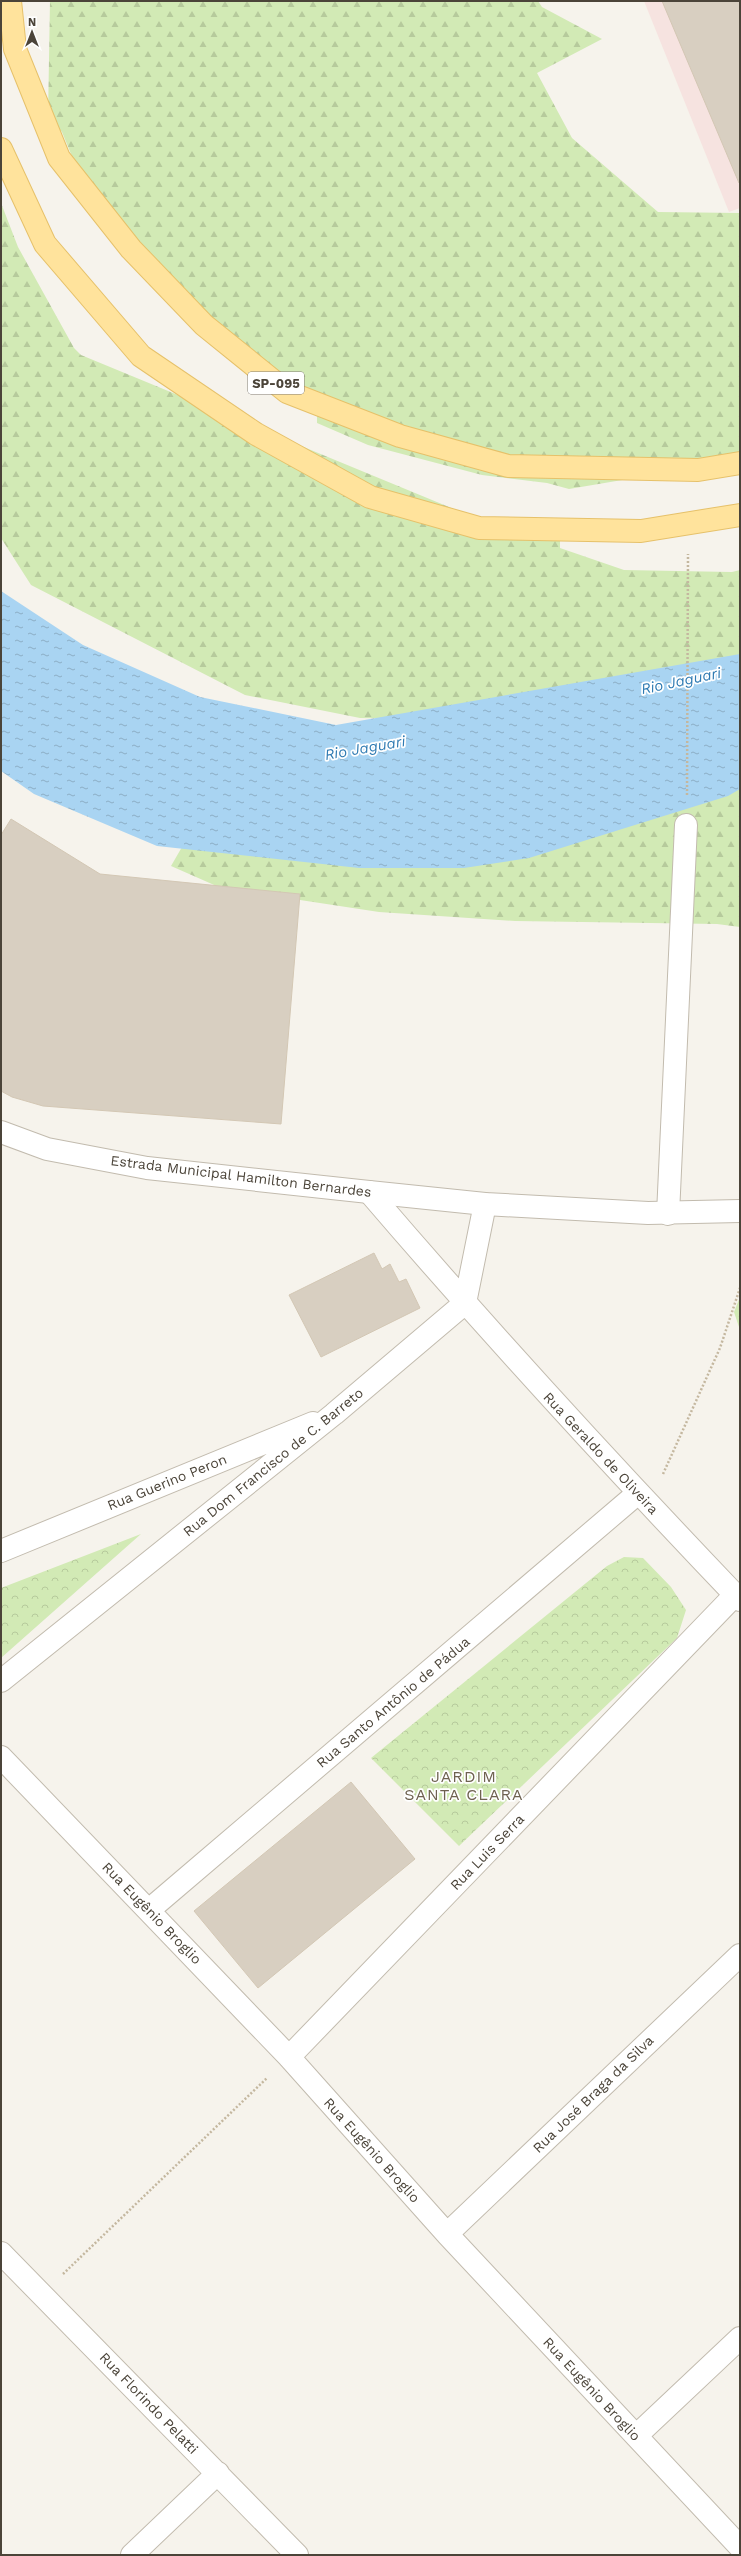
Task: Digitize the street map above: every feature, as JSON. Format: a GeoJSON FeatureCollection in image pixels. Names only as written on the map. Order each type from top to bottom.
{"type":"FeatureCollection","features":[{"type":"Feature","properties":{"kind":"main road","name":"SP-095"},"geometry":{"type":"LineString","coordinates":[[10,1],[15,49],[59,158],[131,249],[204,325],[287,392],[400,436],[508,466],[698,470],[740,463]]}},
{"type":"Feature","properties":{"kind":"main road"},"geometry":{"type":"LineString","coordinates":[[1,148],[45,244],[140,356],[256,434],[370,497],[479,528],[641,530],[740,514]]}},
{"type":"Feature","properties":{"kind":"street"},"geometry":{"type":"LineString","coordinates":[[668,1214],[686,825]]}},
{"type":"Feature","properties":{"kind":"street","name":"Estrada Municipal Hamilton Bernardes"},"geometry":{"type":"LineString","coordinates":[[1,1132],[47,1149],[147,1168],[369,1192],[485,1204],[668,1214],[740,1211]]}},
{"type":"Feature","properties":{"kind":"street","name":"Rua Geraldo de Oliveira"},"geometry":{"type":"LineString","coordinates":[[369,1192],[465,1303],[643,1500],[737,1597]]}},
{"type":"Feature","properties":{"kind":"street"},"geometry":{"type":"LineString","coordinates":[[465,1303],[485,1204]]}},
{"type":"Feature","properties":{"kind":"street","name":"Rua Dom Francisco de C. Barreto"},"geometry":{"type":"LineString","coordinates":[[1,1681],[334,1414],[465,1303]]}},
{"type":"Feature","properties":{"kind":"street","name":"Rua Guerino Peron"},"geometry":{"type":"LineString","coordinates":[[1,1551],[334,1414]]}},
{"type":"Feature","properties":{"kind":"street","name":"Rua Santo Antônio de Pádua"},"geometry":{"type":"LineString","coordinates":[[149,1910],[643,1500]]}},
{"type":"Feature","properties":{"kind":"street","name":"Rua Luis Serra"},"geometry":{"type":"LineString","coordinates":[[290,2057],[737,1597]]}},
{"type":"Feature","properties":{"kind":"street","name":"Rua Eugênio Broglio"},"geometry":{"type":"LineString","coordinates":[[1,1757],[290,2057],[447,2234],[740,2547]]}},
{"type":"Feature","properties":{"kind":"street","name":"Rua José Braga da Silva"},"geometry":{"type":"LineString","coordinates":[[447,2234],[740,1955]]}},
{"type":"Feature","properties":{"kind":"street","name":"Rua Florindo Pelatti"},"geometry":{"type":"LineString","coordinates":[[1,2253],[297,2555]]}},
{"type":"Feature","properties":{"kind":"street"},"geometry":{"type":"LineString","coordinates":[[636,2436],[740,2338]]}},
{"type":"Feature","properties":{"kind":"street"},"geometry":{"type":"LineString","coordinates":[[132,2555],[218,2473]]}},
{"type":"Feature","properties":{"kind":"path"},"geometry":{"type":"LineString","coordinates":[[687,781],[688,580]]}},
{"type":"Feature","properties":{"kind":"path"},"geometry":{"type":"LineString","coordinates":[[643,1500],[720,1348],[740,1288]]}},
{"type":"Feature","properties":{"kind":"path"},"geometry":{"type":"LineString","coordinates":[[42,2294],[290,2057]]}},
{"type":"Feature","properties":{"kind":"shaded area"},"geometry":{"type":"Polygon","coordinates":[[[644,1],[740,1],[740,208],[729,212],[644,1]]]}},
{"type":"Feature","properties":{"kind":"green space"},"geometry":{"type":"Polygon","coordinates":[[[50,1],[538,1],[542,7],[602,39],[537,73],[572,138],[658,212],[740,213],[740,455],[640,477],[569,489],[547,483],[482,475],[368,445],[317,423],[317,416],[147,277],[83,183],[62,132],[48,117],[50,1]]]}},
{"type":"Feature","properties":{"kind":"green space"},"geometry":{"type":"Polygon","coordinates":[[[1,203],[18,247],[74,348],[81,355],[495,526],[560,541],[560,548],[624,570],[732,572],[740,570],[740,694],[568,721],[360,718],[245,695],[31,585],[1,538],[1,203]]]}},
{"type":"Feature","properties":{"kind":"green space"},"geometry":{"type":"Polygon","coordinates":[[[740,770],[740,927],[717,924],[515,921],[379,912],[221,888],[171,866],[208,802],[740,770]]]}},
{"type":"Feature","properties":{"kind":"green space"},"geometry":{"type":"Polygon","coordinates":[[[740,1297],[740,1330],[734,1312],[740,1297]]]}},
{"type":"Feature","properties":{"kind":"green space"},"geometry":{"type":"Polygon","coordinates":[[[141,1534],[1,1658],[1,1588],[141,1534]]]}},
{"type":"Feature","properties":{"kind":"green space"},"geometry":{"type":"Polygon","coordinates":[[[624,1557],[643,1558],[671,1587],[686,1610],[677,1638],[459,1846],[371,1758],[607,1566],[624,1557]]]}},
{"type":"Feature","properties":{"kind":"water","name":"Rio Jaguari"},"geometry":{"type":"Polygon","coordinates":[[[1,591],[83,645],[200,697],[336,725],[740,654],[740,789],[728,796],[529,858],[464,868],[359,868],[157,846],[34,794],[1,771],[1,591]]]}},
{"type":"Feature","properties":{"kind":"building"},"geometry":{"type":"Polygon","coordinates":[[[662,1],[740,1],[739,183],[662,1]]]}},
{"type":"Feature","properties":{"kind":"building"},"geometry":{"type":"Polygon","coordinates":[[[11,819],[100,874],[300,894],[281,1124],[43,1106],[12,1097],[1,1091],[1,835],[11,819]]]}},
{"type":"Feature","properties":{"kind":"building"},"geometry":{"type":"Polygon","coordinates":[[[374,1253],[382,1269],[390,1264],[399,1282],[406,1279],[420,1308],[321,1357],[289,1295],[374,1253]]]}},
{"type":"Feature","properties":{"kind":"building"},"geometry":{"type":"Polygon","coordinates":[[[351,1782],[415,1859],[258,1988],[194,1911],[351,1782]]]}},
{"type":"Feature","properties":{"kind":"district","name":"JARDIM SANTA CLARA"},"geometry":{"type":"Point","coordinates":[464,1785]}}]}
